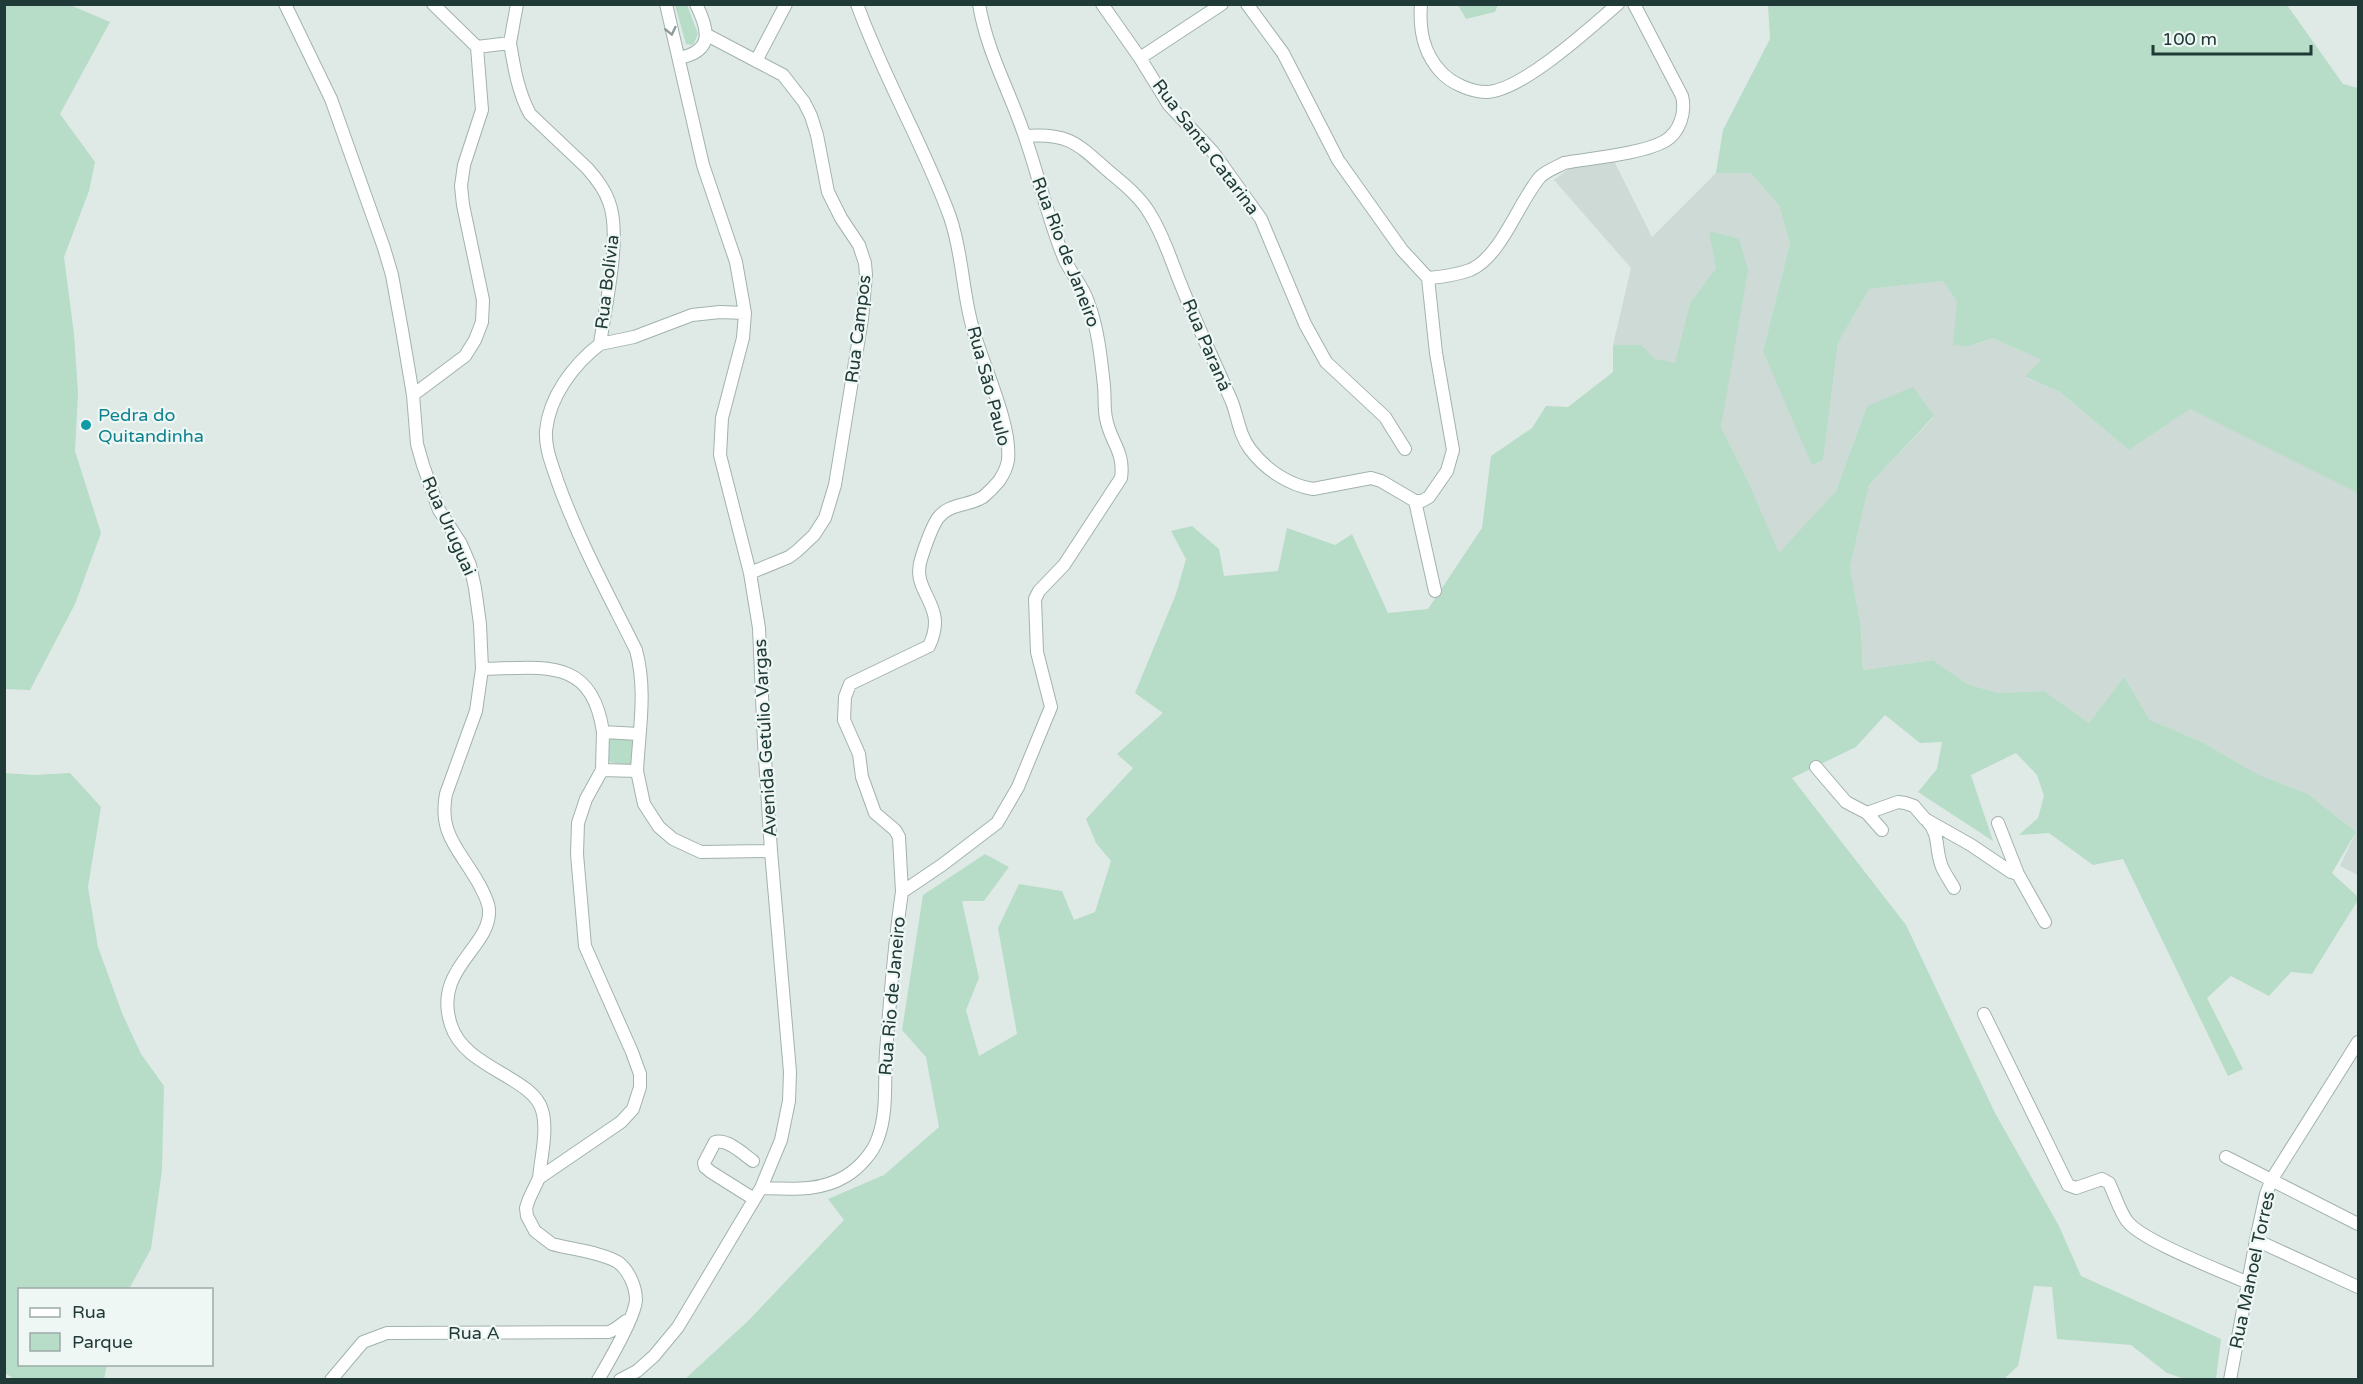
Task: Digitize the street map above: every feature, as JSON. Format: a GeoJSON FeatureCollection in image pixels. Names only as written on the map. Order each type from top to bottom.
{"type":"FeatureCollection","features":[{"type":"Feature","properties":{"kind":"street","name":"Rua Uruguai"},"geometry":{"type":"LineString","coordinates":[[285,4],[331,99],[384,248],[392,275],[413,395],[417,444],[428,485],[439,510],[461,544],[470,565],[480,624],[482,669],[476,711],[448,786],[443,807],[446,830],[484,893],[489,912],[481,934],[450,982],[447,998],[448,1011],[451,1027],[468,1052],[527,1090],[542,1109],[543,1134],[539,1178]]}},
{"type":"Feature","properties":{"kind":"street"},"geometry":{"type":"LineString","coordinates":[[413,395],[465,356],[476,340],[482,322],[483,300],[461,186],[464,165],[482,110],[477,47],[433,4]]}},
{"type":"Feature","properties":{"kind":"street"},"geometry":{"type":"LineString","coordinates":[[477,47],[510,44],[517,4]]}},
{"type":"Feature","properties":{"kind":"street","name":"Avenida Getúlio Vargas"},"geometry":{"type":"LineString","coordinates":[[620,1380],[637,1371],[654,1356],[678,1327],[758,1194],[781,1140],[789,1101],[790,1072],[771,851],[760,638],[750,573],[723,473],[720,443],[722,418],[743,338],[746,314],[736,262],[703,165],[666,4]]}},
{"type":"Feature","properties":{"kind":"street"},"geometry":{"type":"LineString","coordinates":[[679,58],[698,51],[703,46],[707,35],[696,4]]}},
{"type":"Feature","properties":{"kind":"street"},"geometry":{"type":"LineString","coordinates":[[756,61],[786,4]]}},
{"type":"Feature","properties":{"kind":"street","name":"Rua São Paulo"},"geometry":{"type":"LineString","coordinates":[[857,4],[866,30],[907,116],[951,220],[960,253],[973,329],[1002,418],[1008,460],[1004,474],[982,498],[950,508],[939,518],[927,542],[921,559],[920,579],[923,592],[933,607],[936,619],[934,634],[929,646],[850,684],[844,697],[844,720],[859,754],[862,777],[874,813],[895,830],[899,837],[902,892]]}},
{"type":"Feature","properties":{"kind":"street","name":"Rua Rio de Janeiro"},"geometry":{"type":"LineString","coordinates":[[758,1194],[820,1186],[835,1181],[847,1175],[864,1160],[878,1139],[884,1107],[892,965],[902,892],[997,823],[1018,787],[1051,707],[1036,652],[1035,599],[1039,591],[1060,571],[1080,543],[1121,478],[1120,450],[1105,417],[1104,387],[1094,319],[1088,301],[1064,258],[1040,189],[1025,136],[986,40],[979,4]]}},
{"type":"Feature","properties":{"kind":"street","name":"Rua Santa Catarina"},"geometry":{"type":"LineString","coordinates":[[1102,4],[1140,58],[1169,105],[1212,152],[1261,219],[1305,324],[1326,362],[1385,417],[1405,449]]}},
{"type":"Feature","properties":{"kind":"street"},"geometry":{"type":"LineString","coordinates":[[1140,58],[1222,4]]}},
{"type":"Feature","properties":{"kind":"street"},"geometry":{"type":"LineString","coordinates":[[1247,4],[1283,53],[1338,160],[1397,243],[1428,278],[1436,353],[1453,450],[1447,471],[1429,497],[1422,501],[1415,501],[1436,591]]}},
{"type":"Feature","properties":{"kind":"street"},"geometry":{"type":"LineString","coordinates":[[1421,4],[1421,33],[1424,46],[1437,67],[1445,76],[1458,84],[1486,92],[1505,87],[1525,77],[1574,41],[1618,4]]}},
{"type":"Feature","properties":{"kind":"street"},"geometry":{"type":"LineString","coordinates":[[1428,278],[1471,269],[1487,259],[1542,175],[1552,169],[1564,163],[1655,146],[1672,136],[1683,112],[1682,96],[1634,4]]}},
{"type":"Feature","properties":{"kind":"street","name":"Rua Campos"},"geometry":{"type":"LineString","coordinates":[[707,35],[783,75],[808,109],[821,154],[823,176],[828,192],[863,254],[866,282],[835,485],[825,519],[814,535],[789,557],[750,573]]}},
{"type":"Feature","properties":{"kind":"street","name":"Rua Bolívia"},"geometry":{"type":"LineString","coordinates":[[510,44],[517,81],[530,114],[596,177],[610,204],[615,242],[600,344],[579,362],[559,392],[546,430],[546,447],[563,496],[584,544],[636,650],[643,685],[637,771],[644,804],[659,827],[672,839],[700,852],[771,851]]}},
{"type":"Feature","properties":{"kind":"street","name":"Rua Paraná"},"geometry":{"type":"LineString","coordinates":[[1025,136],[1048,134],[1079,146],[1145,207],[1165,243],[1232,403],[1239,430],[1258,459],[1297,486],[1313,489],[1371,478],[1381,481],[1415,501]]}},
{"type":"Feature","properties":{"kind":"street"},"geometry":{"type":"LineString","coordinates":[[600,344],[634,337],[692,315],[720,312],[746,314]]}},
{"type":"Feature","properties":{"kind":"street"},"geometry":{"type":"LineString","coordinates":[[482,669],[548,669],[567,672],[583,683],[592,693],[600,711],[603,732],[602,770],[586,799],[578,823],[577,854],[585,946],[632,1052],[640,1074],[640,1087],[633,1109],[621,1122],[539,1178],[526,1208],[531,1224],[552,1244],[608,1258],[619,1263],[628,1274],[635,1289],[636,1302],[631,1316],[598,1380]]}},
{"type":"Feature","properties":{"kind":"street"},"geometry":{"type":"LineString","coordinates":[[603,732],[639,734]]}},
{"type":"Feature","properties":{"kind":"street"},"geometry":{"type":"LineString","coordinates":[[1815,767],[1846,802],[1867,813],[1881,831]]}},
{"type":"Feature","properties":{"kind":"street"},"geometry":{"type":"LineString","coordinates":[[602,770],[637,771]]}},
{"type":"Feature","properties":{"kind":"street"},"geometry":{"type":"LineString","coordinates":[[1867,813],[1898,802],[1914,806],[1935,829],[1937,851],[1942,867],[1954,888]]}},
{"type":"Feature","properties":{"kind":"street"},"geometry":{"type":"LineString","coordinates":[[1925,819],[1971,845],[2009,872],[2018,874]]}},
{"type":"Feature","properties":{"kind":"street"},"geometry":{"type":"LineString","coordinates":[[1998,823],[2018,874],[2045,922]]}},
{"type":"Feature","properties":{"kind":"street"},"geometry":{"type":"LineString","coordinates":[[1984,1014],[2068,1185],[2076,1188],[2102,1179],[2106,1180],[2126,1219],[2136,1230],[2247,1283]]}},
{"type":"Feature","properties":{"kind":"street","name":"Rua Manoel Torres"},"geometry":{"type":"LineString","coordinates":[[2230,1380],[2266,1194],[2272,1179],[2358,1042]]}},
{"type":"Feature","properties":{"kind":"street"},"geometry":{"type":"LineString","coordinates":[[753,1161],[719,1140],[715,1142],[704,1163],[711,1172],[758,1194]]}},
{"type":"Feature","properties":{"kind":"street"},"geometry":{"type":"LineString","coordinates":[[2226,1156],[2358,1224]]}},
{"type":"Feature","properties":{"kind":"street"},"geometry":{"type":"LineString","coordinates":[[2256,1240],[2358,1287]]}},
{"type":"Feature","properties":{"kind":"street","name":"Rua A"},"geometry":{"type":"LineString","coordinates":[[331,1380],[363,1342],[387,1333],[609,1332],[631,1316]]}},
{"type":"Feature","properties":{"kind":"shaded area"},"geometry":{"type":"Polygon","coordinates":[[[1614,161],[1652,237],[1716,173],[1751,173],[1779,206],[1790,243],[1763,351],[1823,459],[1838,343],[1869,289],[1943,281],[1957,300],[1969,346],[1993,338],[2041,360],[2026,378],[2060,392],[2129,450],[2190,409],[2358,490],[2358,875],[2340,866],[2356,832],[2308,794],[2259,775],[2202,742],[2150,720],[2124,677],[2089,723],[2044,691],[1998,693],[1967,684],[1933,660],[1863,670],[1861,628],[1850,567],[1869,485],[1934,417],[1867,406],[1836,491],[1779,554],[1748,481],[1721,427],[1728,376],[1716,268],[1690,303],[1675,364],[1655,359],[1642,345],[1613,345],[1631,268],[1554,180],[1570,168],[1614,161]]]}},
{"type":"Feature","properties":{"kind":"green space"},"geometry":{"type":"Polygon","coordinates":[[[5,4],[70,5],[110,22],[60,114],[95,162],[89,191],[64,257],[74,334],[78,392],[75,451],[101,533],[75,604],[30,690],[4,689],[5,4]]]}},
{"type":"Feature","properties":{"kind":"green space"},"geometry":{"type":"Polygon","coordinates":[[[675,5],[687,5],[698,34],[693,45],[686,44],[675,5]]]}},
{"type":"Feature","properties":{"kind":"green space"},"geometry":{"type":"Polygon","coordinates":[[[1458,5],[1498,5],[1495,12],[1466,19],[1458,5]]]}},
{"type":"Feature","properties":{"kind":"green space"},"geometry":{"type":"Polygon","coordinates":[[[1768,5],[2287,5],[2343,84],[2358,88],[2358,493],[2190,409],[2129,450],[2060,392],[2025,377],[2041,360],[1993,338],[1969,346],[1953,345],[1957,301],[1943,281],[1869,289],[1838,343],[1823,460],[1812,465],[1763,351],[1790,243],[1779,206],[1751,173],[1716,173],[1723,130],[1770,39],[1768,5]]]}},
{"type":"Feature","properties":{"kind":"green space"},"geometry":{"type":"Polygon","coordinates":[[[1709,231],[1739,239],[1748,270],[1721,427],[1748,481],[1779,553],[1836,491],[1867,406],[1913,387],[1934,416],[1869,485],[1850,567],[1861,628],[1863,670],[1933,660],[1967,684],[1998,693],[2044,691],[2089,723],[2124,677],[2150,720],[2202,742],[2259,775],[2308,794],[2356,832],[2332,873],[2358,897],[2358,900],[2312,974],[2291,972],[2269,996],[2231,976],[2207,998],[2243,1069],[2228,1076],[2123,859],[2093,865],[2049,833],[2019,835],[2038,818],[2044,796],[2037,775],[2016,753],[1971,775],[1993,841],[1918,792],[1937,769],[1942,742],[1920,743],[1885,715],[1856,747],[1792,778],[1906,925],[1995,1113],[2059,1226],[2081,1276],[2221,1339],[2216,1379],[2185,1379],[2167,1373],[2131,1345],[2057,1339],[2052,1287],[2034,1286],[2018,1366],[2004,1379],[684,1380],[749,1320],[844,1220],[828,1199],[884,1175],[939,1127],[926,1057],[902,1030],[923,895],[985,854],[1009,867],[984,901],[962,901],[979,978],[966,1010],[979,1056],[1017,1034],[998,928],[1019,884],[1062,891],[1074,920],[1095,912],[1111,861],[1096,843],[1086,819],[1133,768],[1117,754],[1163,713],[1135,693],[1176,594],[1186,559],[1171,531],[1192,526],[1219,549],[1224,576],[1278,571],[1287,528],[1335,545],[1352,534],[1388,613],[1428,609],[1482,528],[1491,456],[1532,428],[1546,406],[1568,407],[1613,372],[1613,345],[1642,345],[1655,359],[1675,363],[1690,303],[1716,268],[1709,231]]]}},
{"type":"Feature","properties":{"kind":"green space"},"geometry":{"type":"Polygon","coordinates":[[[612,737],[632,738],[634,742],[633,764],[630,766],[610,762],[608,749],[612,737]]]}},
{"type":"Feature","properties":{"kind":"green space"},"geometry":{"type":"Polygon","coordinates":[[[4,773],[34,775],[70,773],[101,807],[88,887],[98,947],[122,1013],[141,1054],[164,1086],[162,1170],[151,1249],[130,1288],[18,1288],[18,1366],[107,1366],[104,1379],[14,1379],[5,1373],[4,773]]]}},
{"type":"Feature","properties":{"kind":"place","name":"Pedra do Quitandinha"},"geometry":{"type":"Point","coordinates":[86,425]}}]}
